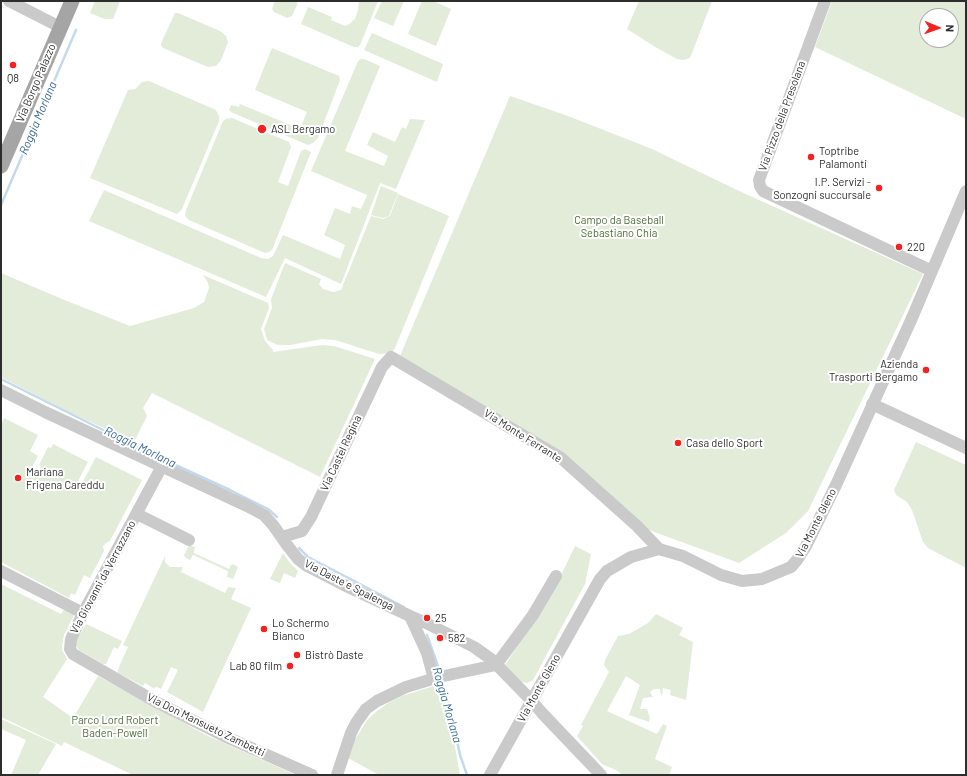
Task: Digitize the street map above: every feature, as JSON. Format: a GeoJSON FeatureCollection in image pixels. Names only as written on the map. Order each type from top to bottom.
{"type":"FeatureCollection","features":[{"type":"Feature","properties":{"kind":"main road","name":"Via Borgo Palazzo"},"geometry":{"type":"LineString","coordinates":[[1,166],[72,1]]}},
{"type":"Feature","properties":{"kind":"street"},"geometry":{"type":"LineString","coordinates":[[9,1],[60,27]]}},
{"type":"Feature","properties":{"kind":"street","name":"Via Pizzo della Presolana"},"geometry":{"type":"LineString","coordinates":[[825,1],[758,180],[760,186],[763,191],[932,271]]}},
{"type":"Feature","properties":{"kind":"street","name":"Via Monte Gleno"},"geometry":{"type":"LineString","coordinates":[[490,775],[600,579],[607,571],[631,557],[659,549],[683,556],[721,575],[742,581],[762,579],[791,567],[797,560],[806,546],[826,505],[932,271],[966,191]]}},
{"type":"Feature","properties":{"kind":"street","name":"Via Castel Regina"},"geometry":{"type":"LineString","coordinates":[[282,537],[302,531],[311,517],[382,367],[391,357]]}},
{"type":"Feature","properties":{"kind":"street","name":"Via Monte Ferrante"},"geometry":{"type":"LineString","coordinates":[[391,357],[561,458],[637,526],[659,549]]}},
{"type":"Feature","properties":{"kind":"street","name":"Via Daste e Spalenga"},"geometry":{"type":"LineString","coordinates":[[1,390],[264,515],[274,525],[298,559],[307,566],[410,616],[426,622],[474,647],[490,659],[532,701],[542,714],[601,775]]}},
{"type":"Feature","properties":{"kind":"street"},"geometry":{"type":"LineString","coordinates":[[872,404],[966,448]]}},
{"type":"Feature","properties":{"kind":"street","name":"Via Giovanni da Verrazzano"},"geometry":{"type":"LineString","coordinates":[[102,672],[73,654],[70,649],[71,639],[162,466]]}},
{"type":"Feature","properties":{"kind":"street","name":"Via Giovanni da Verrazzano"},"geometry":{"type":"LineString","coordinates":[[137,514],[189,540]]}},
{"type":"Feature","properties":{"kind":"street"},"geometry":{"type":"LineString","coordinates":[[1,571],[84,613]]}},
{"type":"Feature","properties":{"kind":"street"},"geometry":{"type":"LineString","coordinates":[[337,775],[351,733],[366,709],[377,701],[406,687],[440,677],[496,665],[533,615],[556,576]]}},
{"type":"Feature","properties":{"kind":"street"},"geometry":{"type":"LineString","coordinates":[[410,616],[440,677]]}},
{"type":"Feature","properties":{"kind":"street","name":"Via Don Mansueto Zambetti"},"geometry":{"type":"LineString","coordinates":[[102,672],[224,736],[312,775]]}},
{"type":"Feature","properties":{"kind":"green space"},"geometry":{"type":"Polygon","coordinates":[[[95,1],[120,1],[113,19],[105,19],[90,13],[95,1]]]}},
{"type":"Feature","properties":{"kind":"green space"},"geometry":{"type":"Polygon","coordinates":[[[275,1],[294,1],[298,3],[292,16],[287,18],[274,12],[272,9],[275,1]]]}},
{"type":"Feature","properties":{"kind":"green space"},"geometry":{"type":"Polygon","coordinates":[[[359,1],[378,1],[358,47],[354,47],[301,24],[308,7],[332,17],[331,20],[345,26],[355,19],[359,1]]]}},
{"type":"Feature","properties":{"kind":"green space"},"geometry":{"type":"Polygon","coordinates":[[[382,1],[404,1],[393,26],[374,18],[382,1]]]}},
{"type":"Feature","properties":{"kind":"green space"},"geometry":{"type":"Polygon","coordinates":[[[422,1],[433,1],[451,9],[436,46],[408,34],[422,1]]]}},
{"type":"Feature","properties":{"kind":"green space"},"geometry":{"type":"Polygon","coordinates":[[[639,1],[712,1],[690,58],[683,60],[677,59],[627,29],[639,1]]]}},
{"type":"Feature","properties":{"kind":"green space"},"geometry":{"type":"Polygon","coordinates":[[[832,1],[966,1],[966,119],[815,47],[832,1]]]}},
{"type":"Feature","properties":{"kind":"green space"},"geometry":{"type":"Polygon","coordinates":[[[175,13],[220,31],[226,36],[228,42],[221,60],[216,66],[208,67],[163,48],[161,45],[162,41],[175,13]]]}},
{"type":"Feature","properties":{"kind":"green space"},"geometry":{"type":"Polygon","coordinates":[[[372,33],[443,64],[437,82],[364,50],[372,33]]]}},
{"type":"Feature","properties":{"kind":"green space"},"geometry":{"type":"Polygon","coordinates":[[[272,48],[339,76],[340,80],[318,138],[313,143],[308,145],[229,110],[231,105],[239,107],[240,104],[300,129],[307,112],[255,90],[272,48]]]}},
{"type":"Feature","properties":{"kind":"green space"},"geometry":{"type":"Polygon","coordinates":[[[361,59],[380,66],[345,151],[384,166],[388,156],[367,145],[373,132],[395,142],[402,127],[406,129],[410,119],[425,120],[396,189],[380,183],[341,284],[285,258],[266,297],[89,221],[104,190],[261,258],[268,259],[273,256],[283,235],[340,259],[345,245],[324,235],[335,208],[350,214],[352,206],[361,209],[367,195],[311,171],[358,61],[361,59]]]}},
{"type":"Feature","properties":{"kind":"green space"},"geometry":{"type":"Polygon","coordinates":[[[149,81],[216,110],[219,116],[219,121],[182,209],[177,214],[90,178],[128,90],[135,89],[142,82],[149,81]]]}},
{"type":"Feature","properties":{"kind":"green space","name":"Campo da Baseball Sebastiano Chia"},"geometry":{"type":"Polygon","coordinates":[[[510,96],[568,116],[652,149],[737,190],[923,274],[808,511],[786,533],[739,563],[649,530],[632,517],[565,454],[400,356],[510,96]]]}},
{"type":"Feature","properties":{"kind":"green space"},"geometry":{"type":"Polygon","coordinates":[[[232,118],[289,142],[291,147],[278,182],[288,186],[301,151],[305,149],[311,152],[272,250],[269,252],[265,253],[189,220],[185,216],[186,210],[223,121],[232,118]]]}},
{"type":"Feature","properties":{"kind":"green space"},"geometry":{"type":"Polygon","coordinates":[[[381,186],[398,193],[389,216],[383,218],[371,215],[381,186]]]}},
{"type":"Feature","properties":{"kind":"green space"},"geometry":{"type":"Polygon","coordinates":[[[398,194],[449,216],[395,348],[391,353],[379,354],[335,340],[322,339],[290,345],[278,345],[267,340],[264,329],[272,308],[271,299],[285,263],[321,279],[319,284],[323,289],[333,292],[341,290],[371,216],[383,219],[390,216],[398,194]]]}},
{"type":"Feature","properties":{"kind":"green space"},"geometry":{"type":"Polygon","coordinates":[[[1,273],[130,326],[194,308],[204,302],[209,288],[203,275],[268,303],[269,308],[261,329],[265,341],[273,352],[322,345],[334,346],[375,359],[320,477],[152,393],[143,408],[147,416],[134,442],[69,412],[1,377],[1,273]]]}},
{"type":"Feature","properties":{"kind":"green space"},"geometry":{"type":"Polygon","coordinates":[[[4,418],[38,435],[30,451],[38,456],[28,474],[35,478],[41,466],[39,465],[48,447],[51,448],[53,444],[88,462],[76,485],[80,487],[96,457],[142,480],[110,541],[103,546],[104,551],[90,578],[84,575],[75,595],[71,593],[69,598],[1,562],[1,425],[4,418]]]}},
{"type":"Feature","properties":{"kind":"green space"},"geometry":{"type":"Polygon","coordinates":[[[916,442],[966,465],[966,568],[928,548],[923,542],[912,510],[907,502],[896,495],[894,490],[916,442]]]}},
{"type":"Feature","properties":{"kind":"green space"},"geometry":{"type":"Polygon","coordinates":[[[189,545],[195,547],[194,553],[229,569],[233,564],[238,567],[233,579],[227,577],[228,571],[193,555],[190,560],[185,557],[184,555],[189,545]]]}},
{"type":"Feature","properties":{"kind":"green space"},"geometry":{"type":"Polygon","coordinates":[[[575,546],[591,554],[585,584],[533,680],[527,683],[519,681],[505,665],[552,594],[575,546]]]}},
{"type":"Feature","properties":{"kind":"green space"},"geometry":{"type":"Polygon","coordinates":[[[283,553],[298,571],[295,578],[284,573],[280,583],[270,579],[283,553]]]}},
{"type":"Feature","properties":{"kind":"green space"},"geometry":{"type":"Polygon","coordinates":[[[165,556],[165,562],[170,567],[183,567],[181,572],[225,593],[228,587],[236,588],[231,599],[251,608],[203,712],[167,692],[178,670],[171,667],[161,689],[157,687],[153,688],[145,683],[143,686],[118,673],[118,669],[128,647],[123,645],[165,556]]]}},
{"type":"Feature","properties":{"kind":"green space","name":"Parco Lord Robert Baden-Powell"},"geometry":{"type":"Polygon","coordinates":[[[1,584],[61,614],[65,608],[74,615],[64,635],[62,645],[62,650],[67,659],[43,697],[73,718],[98,676],[206,735],[296,775],[133,775],[64,742],[62,746],[1,717],[1,584]]]}},
{"type":"Feature","properties":{"kind":"green space"},"geometry":{"type":"Polygon","coordinates":[[[656,614],[683,628],[679,635],[693,642],[686,700],[670,695],[671,690],[663,688],[661,695],[660,689],[654,689],[650,692],[653,697],[643,698],[640,709],[647,709],[650,718],[649,722],[629,715],[640,685],[626,676],[607,711],[657,734],[663,724],[667,726],[655,759],[672,767],[669,775],[622,775],[616,770],[602,764],[577,736],[583,726],[581,725],[609,672],[604,665],[605,660],[618,636],[629,634],[648,623],[656,614]]]}},
{"type":"Feature","properties":{"kind":"green space"},"geometry":{"type":"Polygon","coordinates":[[[86,624],[122,641],[118,649],[114,647],[106,664],[103,664],[79,650],[76,646],[76,641],[86,624]]]}},
{"type":"Feature","properties":{"kind":"green space"},"geometry":{"type":"Polygon","coordinates":[[[440,684],[449,713],[460,775],[379,775],[348,758],[353,743],[367,720],[376,712],[388,703],[402,696],[440,684]]]}},
{"type":"Feature","properties":{"kind":"green space"},"geometry":{"type":"Polygon","coordinates":[[[1,719],[56,744],[38,775],[11,775],[26,740],[1,729],[1,719]]]}},
{"type":"Feature","properties":{"kind":"waterway","name":"Roggia Morlana"},"geometry":{"type":"LineString","coordinates":[[1,205],[76,30]]}},
{"type":"Feature","properties":{"kind":"waterway","name":"Roggia Morlana"},"geometry":{"type":"LineString","coordinates":[[1,379],[143,450],[230,490],[268,509],[277,517]]}},
{"type":"Feature","properties":{"kind":"waterway","name":"Roggia Morlana"},"geometry":{"type":"LineString","coordinates":[[299,548],[308,557],[404,607]]}},
{"type":"Feature","properties":{"kind":"waterway","name":"Roggia Morlana"},"geometry":{"type":"LineString","coordinates":[[427,635],[440,672]]}},
{"type":"Feature","properties":{"kind":"waterway","name":"Roggia Morlana"},"geometry":{"type":"LineString","coordinates":[[442,679],[460,755],[467,775]]}},
{"type":"Feature","properties":{"kind":"place","name":"Q8"},"geometry":{"type":"Point","coordinates":[13,65]}},
{"type":"Feature","properties":{"kind":"place","name":"ASL Bergamo"},"geometry":{"type":"Point","coordinates":[262,129]}},
{"type":"Feature","properties":{"kind":"place","name":"Toptribe Palamonti"},"geometry":{"type":"Point","coordinates":[811,157]}},
{"type":"Feature","properties":{"kind":"place","name":"I.P. Servizi - Sonzogni succursale"},"geometry":{"type":"Point","coordinates":[879,188]}},
{"type":"Feature","properties":{"kind":"place","name":"220"},"geometry":{"type":"Point","coordinates":[899,247]}},
{"type":"Feature","properties":{"kind":"place","name":"Azienda Trasporti Bergamo"},"geometry":{"type":"Point","coordinates":[926,370]}},
{"type":"Feature","properties":{"kind":"place","name":"Casa dello Sport"},"geometry":{"type":"Point","coordinates":[678,443]}},
{"type":"Feature","properties":{"kind":"place","name":"Mariana Frigena Careddu"},"geometry":{"type":"Point","coordinates":[18,478]}},
{"type":"Feature","properties":{"kind":"place","name":"25"},"geometry":{"type":"Point","coordinates":[427,618]}},
{"type":"Feature","properties":{"kind":"place","name":"Lo Schermo Bianco"},"geometry":{"type":"Point","coordinates":[264,629]}},
{"type":"Feature","properties":{"kind":"place","name":"582"},"geometry":{"type":"Point","coordinates":[440,638]}},
{"type":"Feature","properties":{"kind":"place","name":"Bistrò Daste"},"geometry":{"type":"Point","coordinates":[297,655]}},
{"type":"Feature","properties":{"kind":"place","name":"Lab 80 film"},"geometry":{"type":"Point","coordinates":[290,666]}}]}
